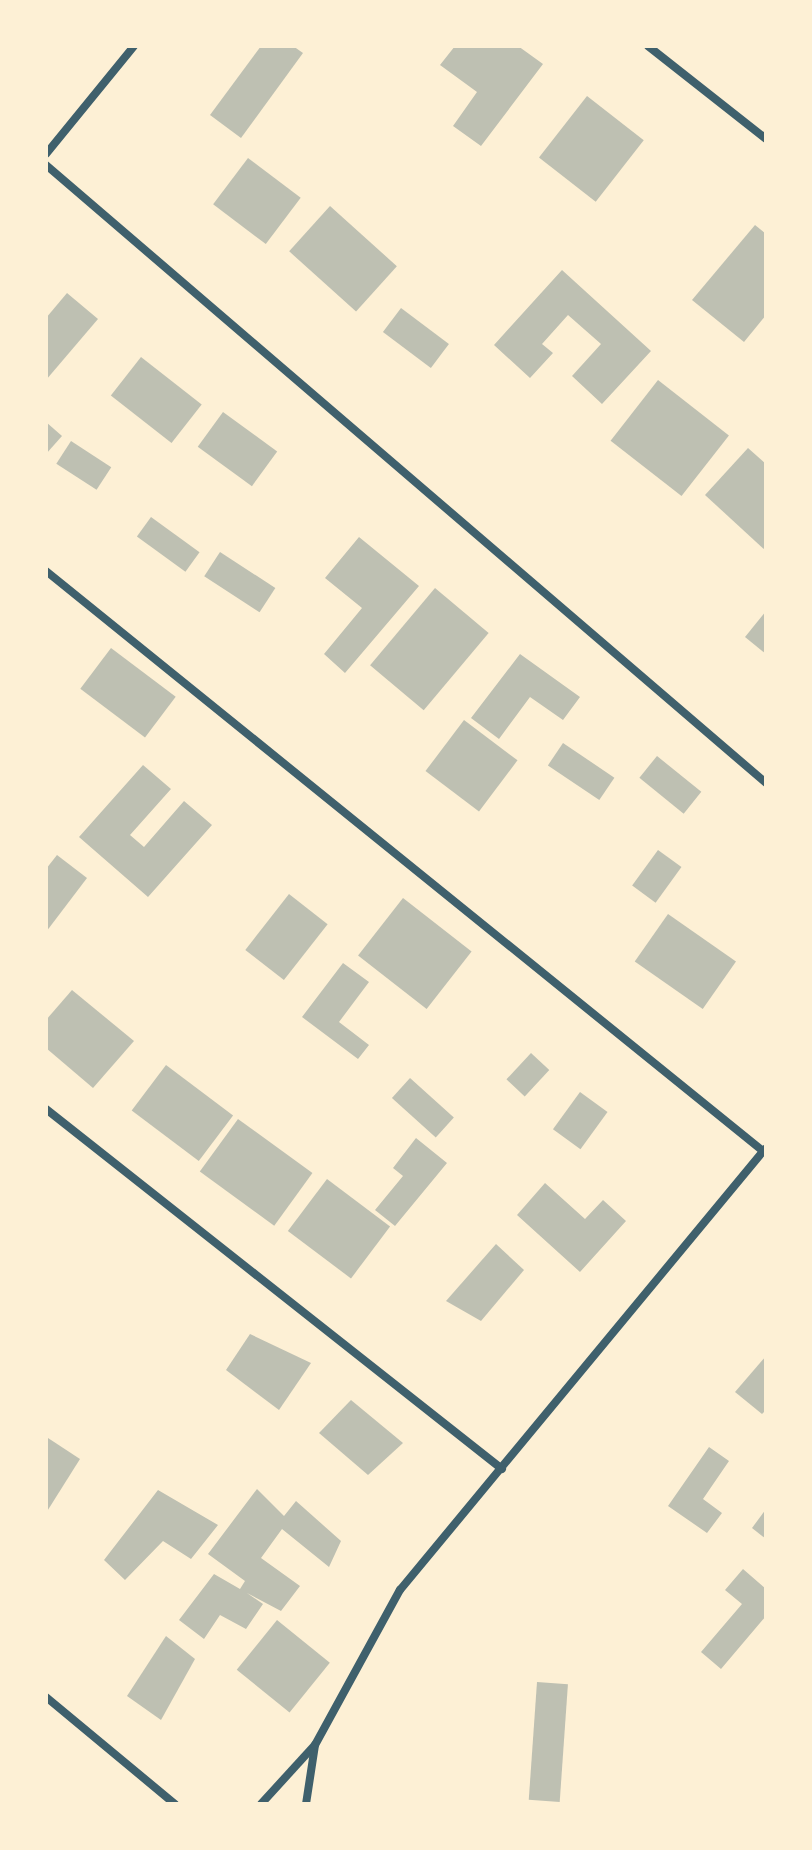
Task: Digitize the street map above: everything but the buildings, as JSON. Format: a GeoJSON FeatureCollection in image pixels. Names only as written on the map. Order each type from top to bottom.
{"type":"FeatureCollection","features":[{"type":"Feature","properties":{"kind":"street"},"geometry":{"type":"LineString","coordinates":[[46,154],[134,46]]}},
{"type":"Feature","properties":{"kind":"street"},"geometry":{"type":"LineString","coordinates":[[648,46],[766,139]]}},
{"type":"Feature","properties":{"kind":"street"},"geometry":{"type":"LineString","coordinates":[[46,165],[766,783]]}},
{"type":"Feature","properties":{"kind":"street"},"geometry":{"type":"LineString","coordinates":[[46,571],[765,1150],[400,1590],[315,1745],[261,1804]]}},
{"type":"Feature","properties":{"kind":"street"},"geometry":{"type":"LineString","coordinates":[[46,1109],[502,1469]]}},
{"type":"Feature","properties":{"kind":"street"},"geometry":{"type":"LineString","coordinates":[[46,1697],[175,1804]]}},
{"type":"Feature","properties":{"kind":"street"},"geometry":{"type":"LineString","coordinates":[[306,1804],[315,1745]]}}]}
